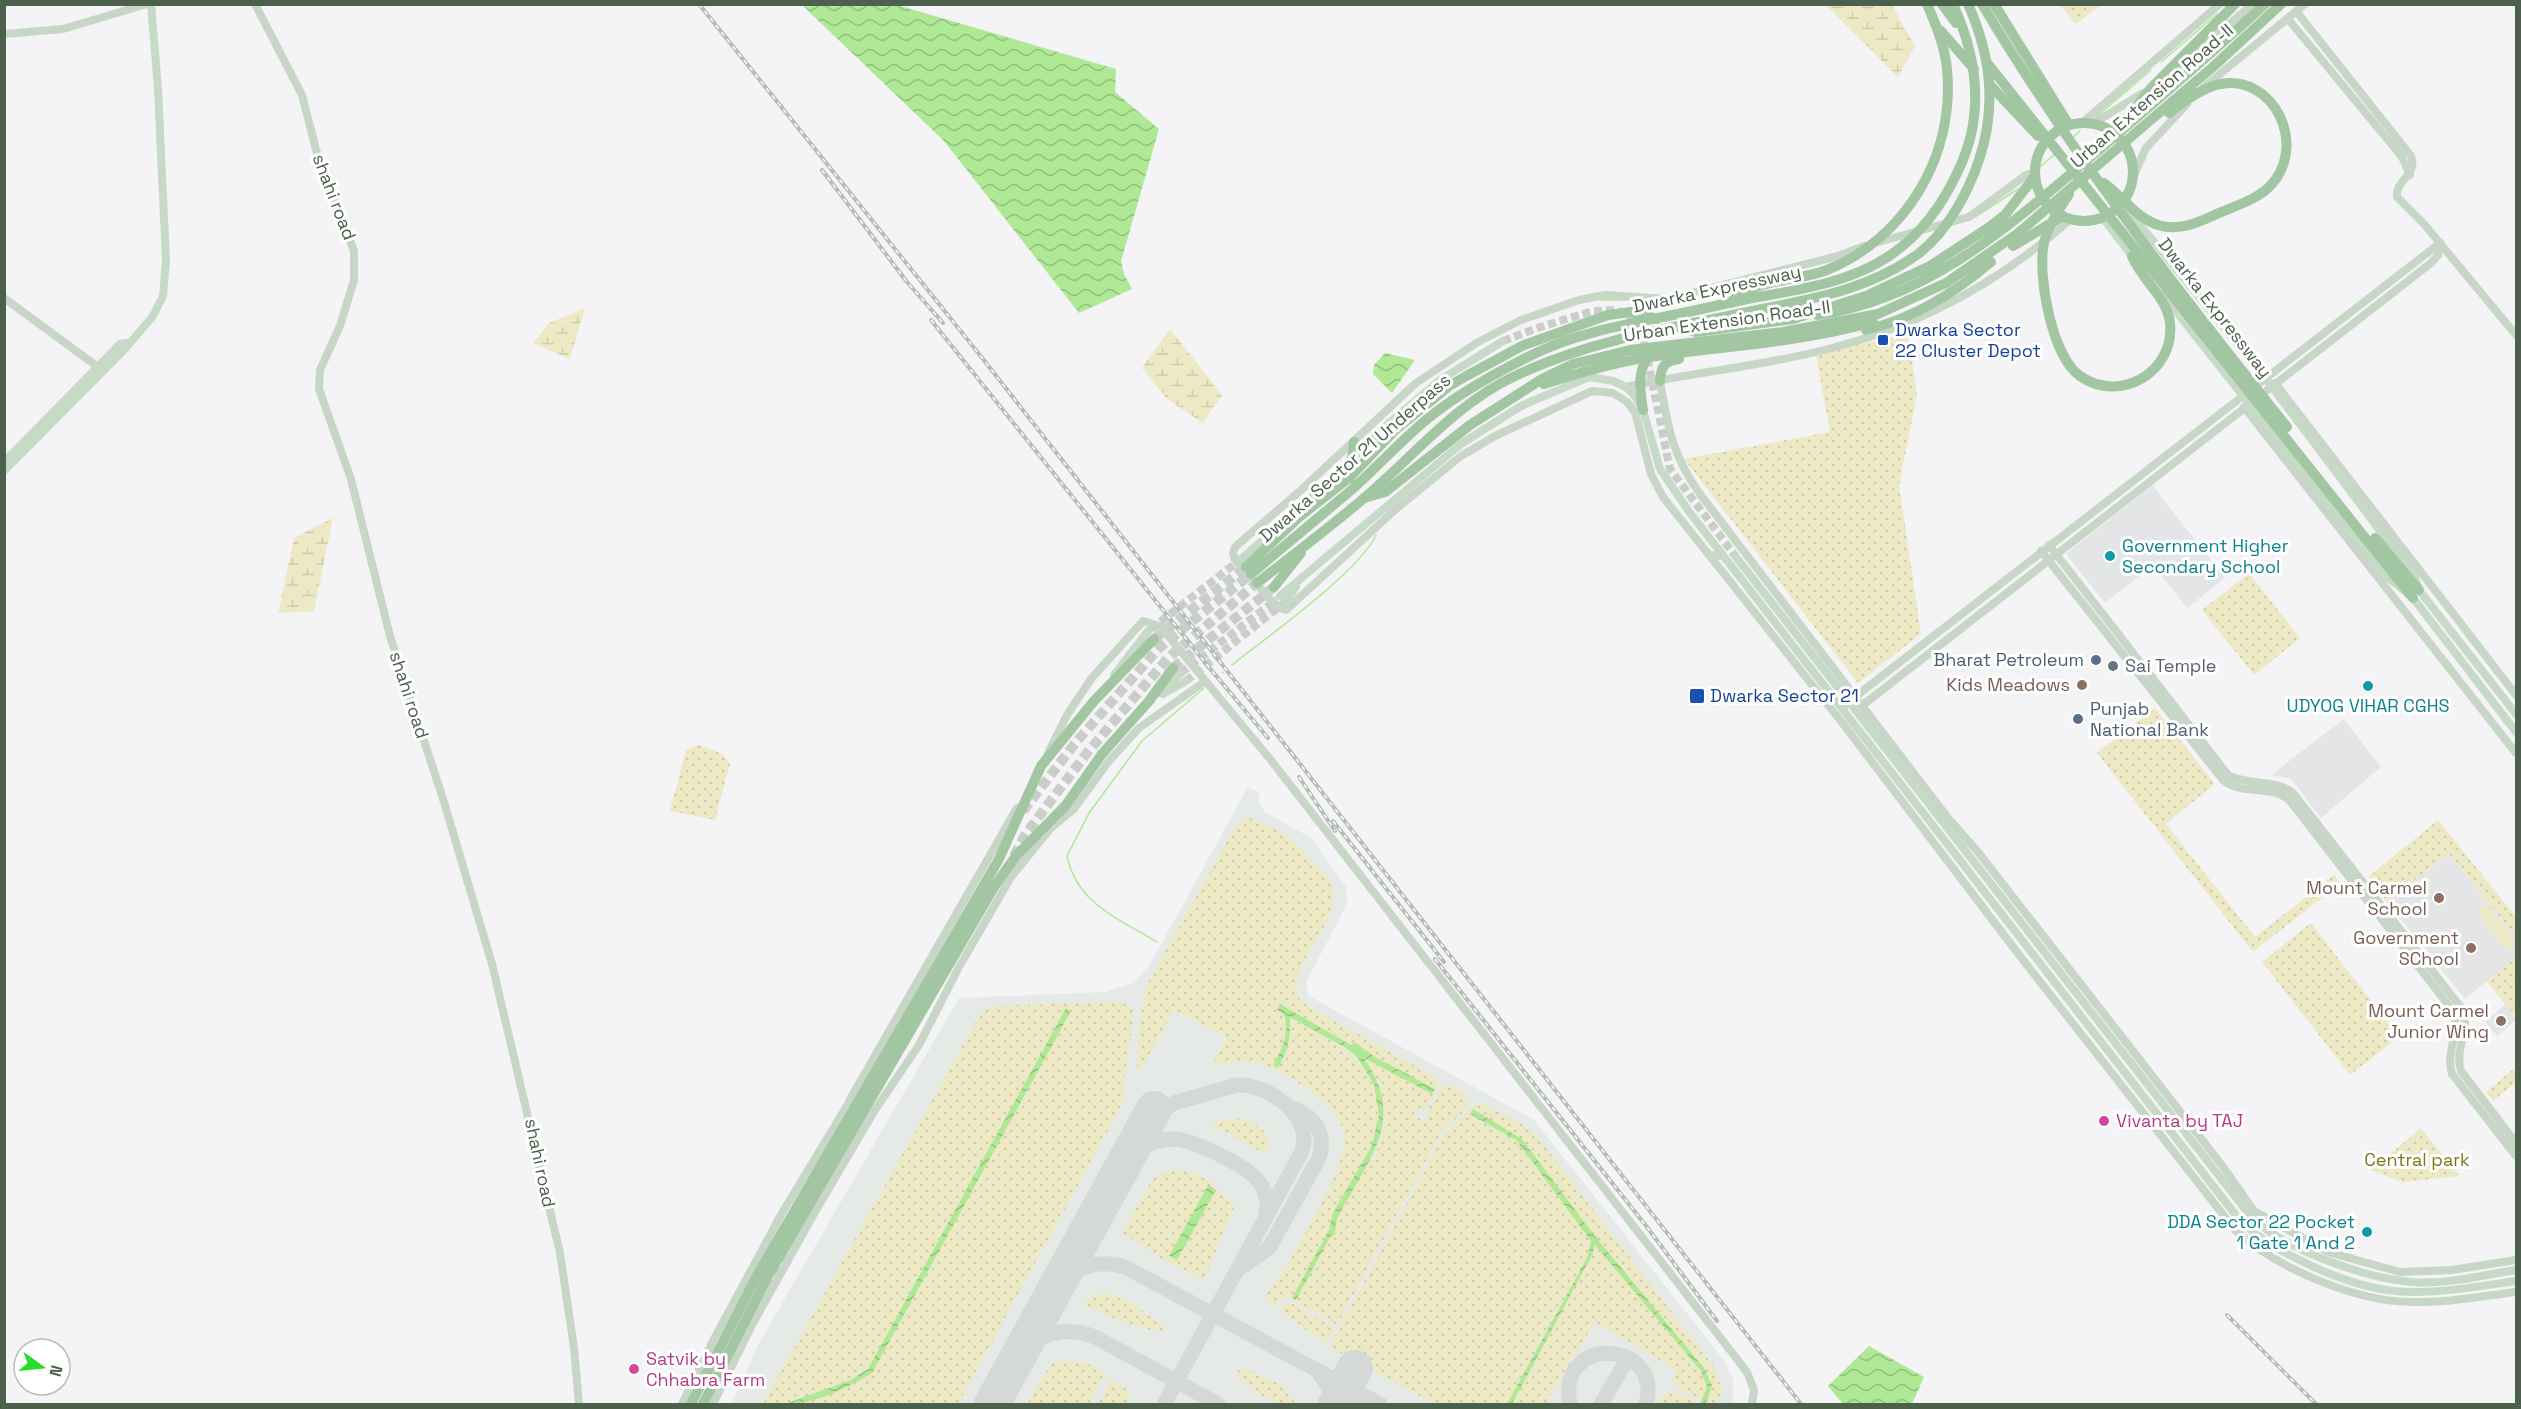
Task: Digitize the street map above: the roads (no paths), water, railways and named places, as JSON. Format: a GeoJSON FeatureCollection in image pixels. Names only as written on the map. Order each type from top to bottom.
{"type":"FeatureCollection","features":[{"type":"Feature","properties":{"kind":"highway"},"geometry":{"type":"LineString","coordinates":[[1919,4],[1972,67],[2045,142]]}},
{"type":"Feature","properties":{"kind":"highway"},"geometry":{"type":"LineString","coordinates":[[1730,303],[1742,291],[1825,271],[1864,251],[1896,224],[1914,200],[1933,167],[1941,141],[1948,93],[1942,44],[1927,4]]}},
{"type":"Feature","properties":{"kind":"highway","name":"Dwarka Expressway"},"geometry":{"type":"LineString","coordinates":[[1942,4],[2127,242],[2416,594]]}},
{"type":"Feature","properties":{"kind":"highway","name":"Dwarka Expressway"},"geometry":{"type":"LineString","coordinates":[[1365,498],[1454,415],[1537,352],[1591,332],[1851,275],[1892,254],[1921,230],[1940,204],[1963,162],[1974,118],[1977,95],[1971,49],[1953,4]]}},
{"type":"Feature","properties":{"kind":"highway","name":"Dwarka Expressway"},"geometry":{"type":"LineString","coordinates":[[1249,571],[1348,493],[1420,425],[1479,384],[1596,345],[1833,294],[1876,279],[1920,252],[1961,201],[1976,167],[1989,120],[1989,71],[1981,37],[1968,4]]}},
{"type":"Feature","properties":{"kind":"highway","name":"Dwarka Expressway"},"geometry":{"type":"LineString","coordinates":[[1982,4],[2021,71],[2095,176],[2170,278],[2366,532]]}},
{"type":"Feature","properties":{"kind":"highway"},"geometry":{"type":"LineString","coordinates":[[1994,4],[2069,125]]}},
{"type":"Feature","properties":{"kind":"highway"},"geometry":{"type":"LineString","coordinates":[[2095,176],[2145,219],[2166,227],[2181,227],[2199,222],[2259,194],[2277,178],[2287,154],[2286,128],[2276,108],[2261,94],[2242,86],[2216,85],[2197,93],[2156,124],[2139,123],[2139,103],[2151,88],[2235,4]]}},
{"type":"Feature","properties":{"kind":"highway","name":"Urban Extension Road-II"},"geometry":{"type":"LineString","coordinates":[[1793,319],[1831,313],[1898,293],[1941,272],[1984,245],[2139,123],[2273,7],[2294,8]]}},
{"type":"Feature","properties":{"kind":"highway"},"geometry":{"type":"LineString","coordinates":[[1643,410],[1639,384],[1648,357],[1667,350],[1696,332],[1793,319],[1866,296],[1930,266],[2005,215],[2035,174],[2039,153],[2045,142],[2055,132],[2069,125],[2088,123],[2113,132],[2122,140],[2132,163],[2133,177],[2122,203],[2102,217],[2092,220],[2067,217],[2043,199],[2035,174]]}},
{"type":"Feature","properties":{"kind":"highway","name":"Urban Extension Road-II"},"geometry":{"type":"LineString","coordinates":[[1365,498],[1385,492],[1496,407],[1573,364],[1602,355],[1667,350],[1784,332],[1878,314],[1946,283],[2018,234],[2073,186],[2139,123]]}},
{"type":"Feature","properties":{"kind":"highway"},"geometry":{"type":"LineString","coordinates":[[2073,186],[2054,218],[2043,245],[2047,293],[2056,341],[2065,360],[2078,375],[2105,386],[2136,383],[2158,367],[2168,348],[2168,314],[2163,302],[2135,263],[2127,242]]}},
{"type":"Feature","properties":{"kind":"highway"},"geometry":{"type":"LineString","coordinates":[[1667,350],[1785,341],[1846,329],[1888,317],[1938,294],[2067,217]]}},
{"type":"Feature","properties":{"kind":"highway"},"geometry":{"type":"LineString","coordinates":[[1667,350],[1728,354],[1824,341],[1881,326],[1941,300],[1970,280],[2011,245],[2018,234]]}},
{"type":"Feature","properties":{"kind":"highway"},"geometry":{"type":"LineString","coordinates":[[1249,571],[1299,517],[1350,477],[1395,430],[1449,386],[1524,345],[1608,315],[1631,312],[1696,332]]}},
{"type":"Feature","properties":{"kind":"highway"},"geometry":{"type":"LineString","coordinates":[[1660,381],[1661,368],[1667,350]]}},
{"type":"Feature","properties":{"kind":"highway"},"geometry":{"type":"LineString","coordinates":[[1348,493],[1354,442]]}},
{"type":"Feature","properties":{"kind":"highway"},"geometry":{"type":"LineString","coordinates":[[1249,571],[1312,539],[1365,498]]}},
{"type":"Feature","properties":{"kind":"highway"},"geometry":{"type":"LineString","coordinates":[[1299,517],[1304,528]]}},
{"type":"Feature","properties":{"kind":"highway"},"geometry":{"type":"LineString","coordinates":[[1280,595],[1312,539]]}},
{"type":"Feature","properties":{"kind":"highway"},"geometry":{"type":"LineString","coordinates":[[691,1404],[735,1314],[851,1106],[999,859],[1041,766],[1151,635]]}},
{"type":"Feature","properties":{"kind":"highway"},"geometry":{"type":"LineString","coordinates":[[703,1404],[745,1320],[820,1185],[994,886],[1027,844],[1066,805],[1102,754],[1149,701],[1180,674]]}},
{"type":"Feature","properties":{"kind":"main road"},"geometry":{"type":"LineString","coordinates":[[4,471],[101,369],[120,344],[127,344],[159,306],[166,274],[158,89],[149,4]]}},
{"type":"Feature","properties":{"kind":"main road"},"geometry":{"type":"LineString","coordinates":[[2122,203],[2270,383],[2415,577],[2416,594],[2517,732]]}},
{"type":"Feature","properties":{"kind":"main road"},"geometry":{"type":"LineString","coordinates":[[2102,217],[2243,396],[2247,405],[2385,575],[2416,594],[2517,714]]}},
{"type":"Feature","properties":{"kind":"main road","name":"Dwarka Sector 21 Underpass"},"geometry":{"type":"LineString","coordinates":[[1249,571],[1390,422],[1440,380],[1503,341]]}},
{"type":"Feature","properties":{"kind":"main road"},"geometry":{"type":"LineString","coordinates":[[4,462],[101,369]]}},
{"type":"Feature","properties":{"kind":"main road"},"geometry":{"type":"LineString","coordinates":[[1280,595],[1384,513],[1461,444],[1521,406],[1590,377],[1605,378],[1626,387],[1643,410],[1660,469],[1671,487],[1723,556],[1856,710],[2244,1210],[2259,1224],[2322,1259],[2383,1277],[2413,1282],[2517,1270]]}},
{"type":"Feature","properties":{"kind":"main road"},"geometry":{"type":"LineString","coordinates":[[1710,555],[1723,556]]}},
{"type":"Feature","properties":{"kind":"main road"},"geometry":{"type":"LineString","coordinates":[[1736,556],[1849,702]]}},
{"type":"Feature","properties":{"kind":"main road"},"geometry":{"type":"LineString","coordinates":[[1149,701],[1180,674]]}},
{"type":"Feature","properties":{"kind":"main road"},"geometry":{"type":"LineString","coordinates":[[1856,710],[2238,1218],[2267,1242],[2318,1268],[2381,1289],[2411,1292],[2453,1290],[2517,1281]]}},
{"type":"Feature","properties":{"kind":"main road"},"geometry":{"type":"LineString","coordinates":[[2262,1250],[2267,1242]]}},
{"type":"Feature","properties":{"kind":"street"},"geometry":{"type":"LineString","coordinates":[[4,34],[63,28],[149,4]]}},
{"type":"Feature","properties":{"kind":"street","name":"shahi road"},"geometry":{"type":"LineString","coordinates":[[255,4],[302,95],[318,157],[352,241],[356,263],[354,280],[340,326],[320,369],[319,389],[351,478],[390,636],[444,802],[491,958],[560,1253],[574,1348],[579,1404]]}},
{"type":"Feature","properties":{"kind":"street"},"geometry":{"type":"LineString","coordinates":[[2088,123],[2220,4]]}},
{"type":"Feature","properties":{"kind":"street"},"geometry":{"type":"LineString","coordinates":[[2088,123],[2139,97],[2253,4]]}},
{"type":"Feature","properties":{"kind":"street"},"geometry":{"type":"LineString","coordinates":[[2133,177],[2146,148],[2202,87],[2288,19],[2294,8],[2305,4]]}},
{"type":"Feature","properties":{"kind":"street"},"geometry":{"type":"LineString","coordinates":[[2294,8],[2409,152],[2413,162],[2410,175],[2398,187],[2397,197],[2440,243],[2517,335]]}},
{"type":"Feature","properties":{"kind":"street"},"geometry":{"type":"LineString","coordinates":[[2288,19],[2402,157],[2410,175]]}},
{"type":"Feature","properties":{"kind":"street"},"geometry":{"type":"LineString","coordinates":[[2035,174],[2026,175],[1986,207],[1969,217],[1862,246],[1838,256],[1668,299],[1605,295],[1579,300],[1521,320],[1478,342],[1431,372],[1235,547],[1233,553],[1235,560],[1277,607],[1286,610],[1292,608],[1384,513],[1476,446],[1580,395],[1603,391],[1619,396],[1635,412],[1655,482],[1663,497],[2230,1225],[2262,1250],[2310,1277],[2341,1288],[2393,1301],[2444,1301],[2517,1292]]}},
{"type":"Feature","properties":{"kind":"street"},"geometry":{"type":"LineString","coordinates":[[1626,387],[1829,349],[1906,324],[1977,289],[2025,256],[2067,217]]}},
{"type":"Feature","properties":{"kind":"street"},"geometry":{"type":"LineString","coordinates":[[2440,243],[2287,363],[2247,405],[1856,710],[1978,852],[2210,1150],[2254,1211],[2328,1252],[2400,1272],[2451,1270],[2517,1260]]}},
{"type":"Feature","properties":{"kind":"street"},"geometry":{"type":"LineString","coordinates":[[1660,381],[1674,450],[1684,472],[1849,702],[2243,396],[2293,370],[2436,259],[2440,243]]}},
{"type":"Feature","properties":{"kind":"street"},"geometry":{"type":"LineString","coordinates":[[4,298],[101,369]]}},
{"type":"Feature","properties":{"kind":"street"},"geometry":{"type":"LineString","coordinates":[[2287,363],[2293,370]]}},
{"type":"Feature","properties":{"kind":"street"},"geometry":{"type":"LineString","coordinates":[[2270,383],[2517,695]]}},
{"type":"Feature","properties":{"kind":"street"},"geometry":{"type":"LineString","coordinates":[[2247,405],[2517,753]]}},
{"type":"Feature","properties":{"kind":"street"},"geometry":{"type":"LineString","coordinates":[[2049,545],[2052,557],[2223,780],[2236,788],[2284,795],[2290,801],[2453,1011],[2456,1026],[2451,1062],[2452,1074],[2517,1156]]}},
{"type":"Feature","properties":{"kind":"street"},"geometry":{"type":"LineString","coordinates":[[2041,551],[2052,557],[2228,775],[2239,780],[2285,787],[2294,793],[2463,1010],[2465,1023],[2459,1061],[2461,1071],[2517,1143]]}},
{"type":"Feature","properties":{"kind":"street"},"geometry":{"type":"LineString","coordinates":[[1041,766],[1067,715],[1091,679],[1143,621],[1154,623],[1165,631],[1204,682],[1270,759],[1748,1372],[1754,1390],[1752,1404]]}},
{"type":"Feature","properties":{"kind":"street"},"geometry":{"type":"LineString","coordinates":[[713,1404],[752,1325],[829,1187],[919,1045],[958,967],[1011,877],[1052,828],[1074,809],[1109,761],[1139,729],[1204,682]]}},
{"type":"Feature","properties":{"kind":"street"},"geometry":{"type":"LineString","coordinates":[[682,1404],[782,1213],[851,1106]]}},
{"type":"Feature","properties":{"kind":"water"},"geometry":{"type":"Polygon","coordinates":[[[802,5],[897,5],[1116,69],[1115,92],[1159,129],[1121,261],[1124,274],[1132,289],[1079,313],[944,141],[802,5]]]}},
{"type":"Feature","properties":{"kind":"water"},"geometry":{"type":"Polygon","coordinates":[[[1385,353],[1415,360],[1392,393],[1373,374],[1374,365],[1385,353]]]}},
{"type":"Feature","properties":{"kind":"water"},"geometry":{"type":"Polygon","coordinates":[[[1280,1004],[1351,1045],[1354,1042],[1375,1057],[1435,1089],[1432,1094],[1364,1058],[1382,1096],[1382,1128],[1370,1160],[1336,1223],[1335,1234],[1330,1237],[1296,1300],[1292,1298],[1329,1230],[1333,1213],[1372,1145],[1379,1115],[1374,1084],[1357,1057],[1346,1048],[1290,1017],[1286,1049],[1278,1068],[1273,1065],[1282,1047],[1285,1034],[1284,1014],[1277,1010],[1280,1004]]]}},
{"type":"Feature","properties":{"kind":"water"},"geometry":{"type":"Polygon","coordinates":[[[1066,1008],[1071,1011],[872,1373],[819,1399],[785,1404],[851,1380],[868,1369],[1066,1008]]]}},
{"type":"Feature","properties":{"kind":"water"},"geometry":{"type":"Polygon","coordinates":[[[1473,1109],[1522,1139],[1594,1235],[1704,1368],[1712,1385],[1706,1404],[1700,1404],[1707,1387],[1701,1371],[1595,1245],[1592,1255],[1512,1404],[1507,1404],[1587,1258],[1591,1241],[1516,1140],[1470,1114],[1473,1109]]]}},
{"type":"Feature","properties":{"kind":"water"},"geometry":{"type":"Polygon","coordinates":[[[1208,1185],[1216,1190],[1177,1260],[1169,1256],[1208,1185]]]}},
{"type":"Feature","properties":{"kind":"water"},"geometry":{"type":"Polygon","coordinates":[[[1869,1346],[1924,1377],[1912,1404],[1843,1404],[1828,1386],[1869,1346]]]}},
{"type":"Feature","properties":{"kind":"waterway"},"geometry":{"type":"LineString","coordinates":[[2161,62],[2217,14]]}},
{"type":"Feature","properties":{"kind":"waterway"},"geometry":{"type":"LineString","coordinates":[[2095,118],[2151,70]]}},
{"type":"Feature","properties":{"kind":"waterway"},"geometry":{"type":"LineString","coordinates":[[2073,137],[2080,131]]}},
{"type":"Feature","properties":{"kind":"waterway"},"geometry":{"type":"LineString","coordinates":[[2041,166],[2054,155]]}},
{"type":"Feature","properties":{"kind":"waterway"},"geometry":{"type":"LineString","coordinates":[[1975,217],[2018,189]]}},
{"type":"Feature","properties":{"kind":"waterway"},"geometry":{"type":"LineString","coordinates":[[1782,274],[1798,270]]}},
{"type":"Feature","properties":{"kind":"waterway"},"geometry":{"type":"LineString","coordinates":[[1600,300],[1625,300]]}},
{"type":"Feature","properties":{"kind":"waterway"},"geometry":{"type":"LineString","coordinates":[[1232,665],[1332,585],[1366,550],[1376,535]]}},
{"type":"Feature","properties":{"kind":"waterway"},"geometry":{"type":"LineString","coordinates":[[1157,942],[1114,917],[1090,898],[1072,873],[1067,856],[1089,813],[1142,741],[1204,688]]}},
{"type":"Feature","properties":{"kind":"tunnel"},"geometry":{"type":"LineString","coordinates":[[1503,341],[1593,311],[1617,310],[1629,316],[1643,337],[1670,469],[1736,557]]}},
{"type":"Feature","properties":{"kind":"tunnel"},"geometry":{"type":"LineString","coordinates":[[1151,629],[1241,559]]}},
{"type":"Feature","properties":{"kind":"tunnel"},"geometry":{"type":"LineString","coordinates":[[1154,639],[1246,567]]}},
{"type":"Feature","properties":{"kind":"tunnel"},"geometry":{"type":"LineString","coordinates":[[1023,811],[1076,742],[1159,648],[1251,574]]}},
{"type":"Feature","properties":{"kind":"tunnel"},"geometry":{"type":"LineString","coordinates":[[1014,856],[1025,835],[1087,753],[1168,658],[1257,583]]}},
{"type":"Feature","properties":{"kind":"tunnel"},"geometry":{"type":"LineString","coordinates":[[1173,668],[1274,587]]}},
{"type":"Feature","properties":{"kind":"tunnel"},"geometry":{"type":"LineString","coordinates":[[1181,673],[1277,599]]}},
{"type":"Feature","properties":{"kind":"tunnel"},"geometry":{"type":"LineString","coordinates":[[1186,681],[1284,603]]}},
{"type":"Feature","properties":{"kind":"tunnel"},"geometry":{"type":"LineString","coordinates":[[760,1302],[798,1235]]}},
{"type":"Feature","properties":{"kind":"railway"},"geometry":{"type":"LineString","coordinates":[[699,4],[983,359],[1801,1404]]}},
{"type":"Feature","properties":{"kind":"railway"},"geometry":{"type":"LineString","coordinates":[[822,170],[907,282],[943,323]]}},
{"type":"Feature","properties":{"kind":"railway"},"geometry":{"type":"LineString","coordinates":[[931,320],[1268,738]]}},
{"type":"Feature","properties":{"kind":"railway"},"geometry":{"type":"LineString","coordinates":[[1299,777],[1335,831]]}},
{"type":"Feature","properties":{"kind":"railway"},"geometry":{"type":"LineString","coordinates":[[1333,821],[1444,962]]}},
{"type":"Feature","properties":{"kind":"railway"},"geometry":{"type":"LineString","coordinates":[[1435,959],[1647,1227],[1717,1321]]}},
{"type":"Feature","properties":{"kind":"railway"},"geometry":{"type":"LineString","coordinates":[[2227,1315],[2316,1404]]}},
{"type":"Feature","properties":{"kind":"place","name":"Dwarka Sector 22 Cluster Depot"},"geometry":{"type":"Point","coordinates":[1883,340]}},
{"type":"Feature","properties":{"kind":"place","name":"Government Higher Secondary School"},"geometry":{"type":"Point","coordinates":[2110,556]}},
{"type":"Feature","properties":{"kind":"place","name":"Bharat Petroleum"},"geometry":{"type":"Point","coordinates":[2096,660]}},
{"type":"Feature","properties":{"kind":"place","name":"Sai Temple"},"geometry":{"type":"Point","coordinates":[2113,666]}},
{"type":"Feature","properties":{"kind":"place","name":"Kids Meadows"},"geometry":{"type":"Point","coordinates":[2082,685]}},
{"type":"Feature","properties":{"kind":"place","name":"UDYOG VIHAR CGHS"},"geometry":{"type":"Point","coordinates":[2368,686]}},
{"type":"Feature","properties":{"kind":"place","name":"Dwarka Sector 21"},"geometry":{"type":"Point","coordinates":[1697,696]}},
{"type":"Feature","properties":{"kind":"place","name":"Punjab National Bank"},"geometry":{"type":"Point","coordinates":[2078,719]}},
{"type":"Feature","properties":{"kind":"place","name":"Mount Carmel School"},"geometry":{"type":"Point","coordinates":[2439,898]}},
{"type":"Feature","properties":{"kind":"place","name":"Government SChool"},"geometry":{"type":"Point","coordinates":[2471,948]}},
{"type":"Feature","properties":{"kind":"place","name":"Mount Carmel Junior Wing"},"geometry":{"type":"Point","coordinates":[2501,1021]}},
{"type":"Feature","properties":{"kind":"place","name":"Vivanta by TAJ"},"geometry":{"type":"Point","coordinates":[2104,1121]}},
{"type":"Feature","properties":{"kind":"place","name":"DDA Sector 22 Pocket 1 Gate 1 And 2"},"geometry":{"type":"Point","coordinates":[2367,1232]}},
{"type":"Feature","properties":{"kind":"place","name":"Satvik by Chhabra Farm"},"geometry":{"type":"Point","coordinates":[634,1369]}},
{"type":"Feature","properties":{"kind":"park label","name":"Central park"},"geometry":{"type":"Point","coordinates":[2417,1160]}}]}
